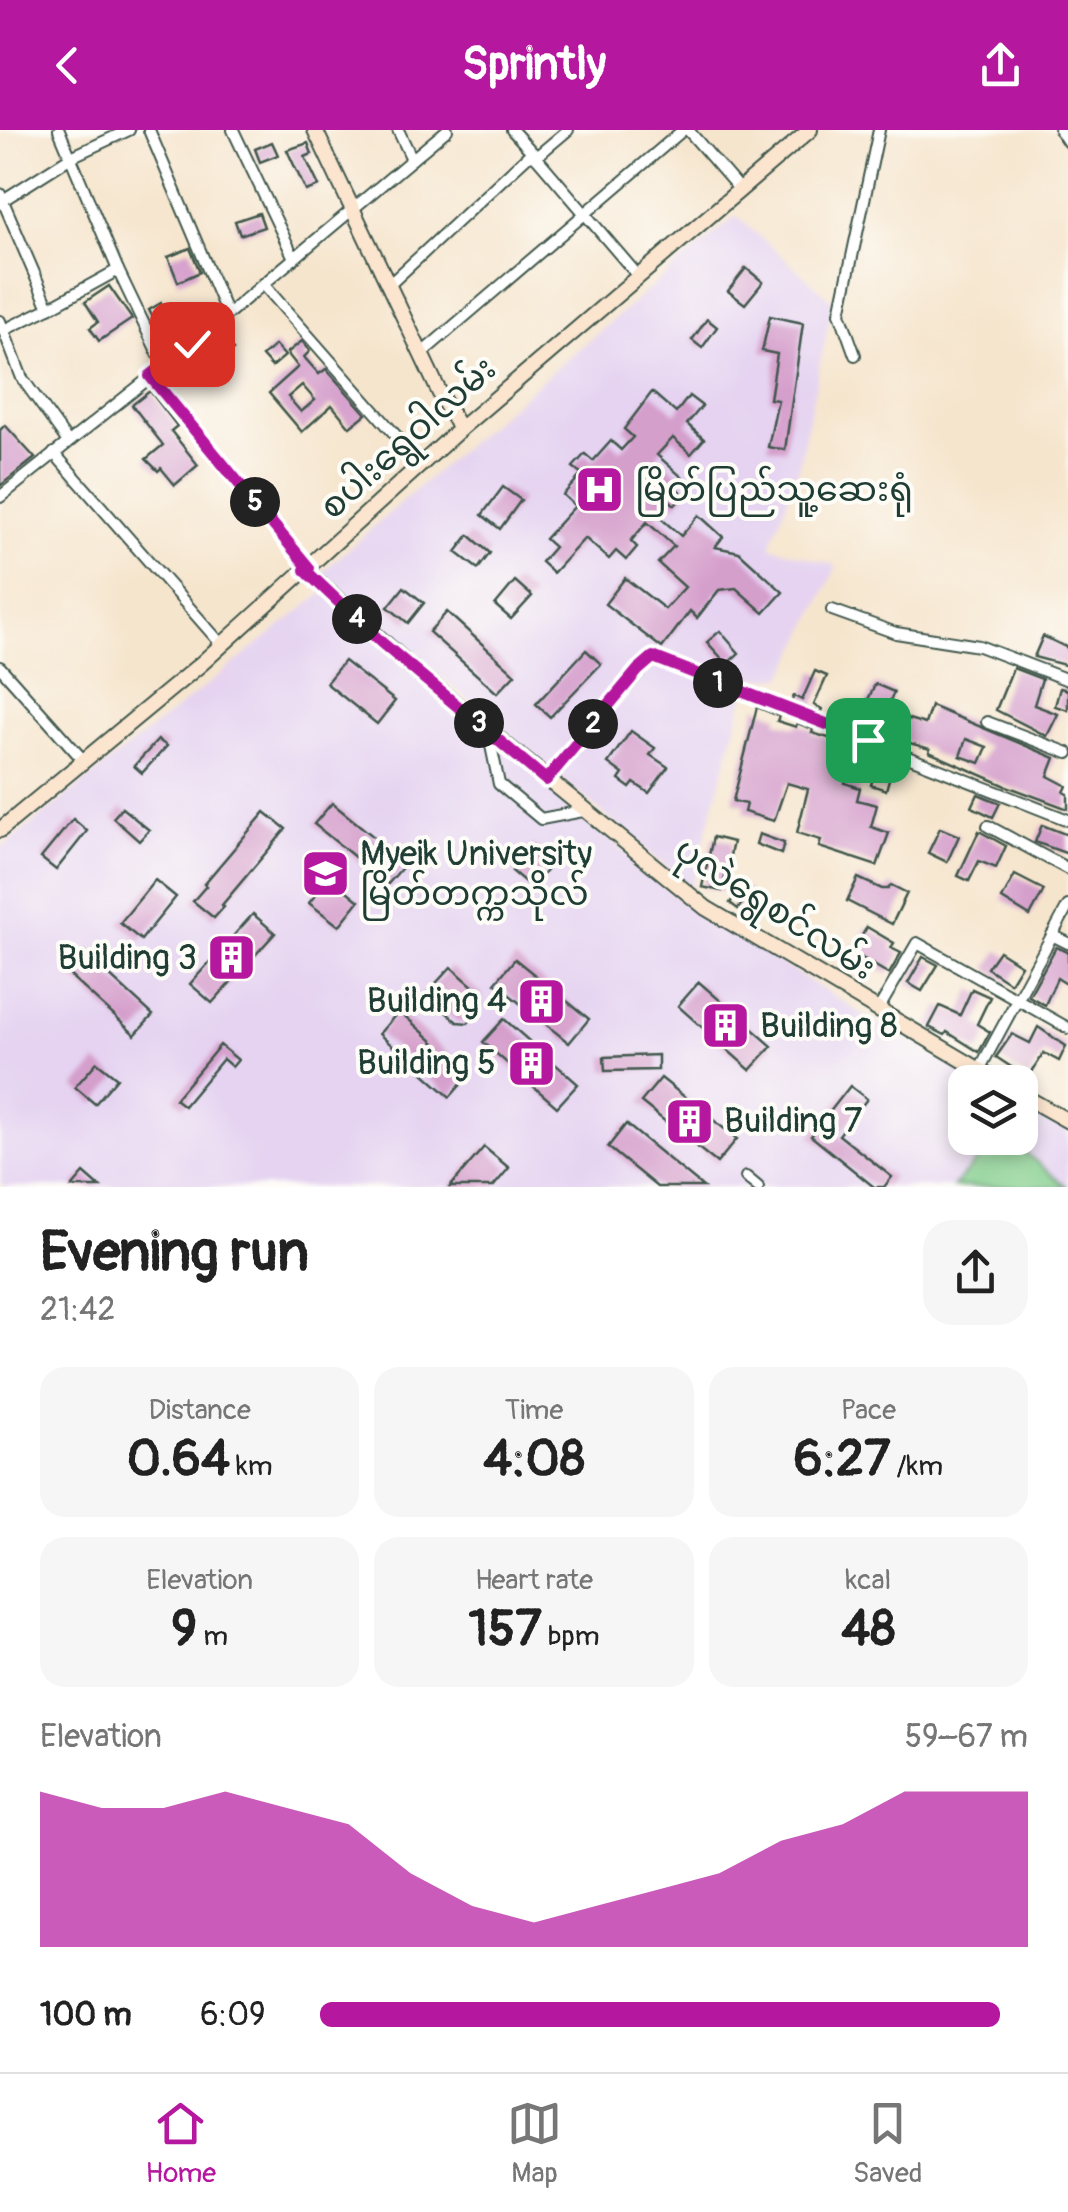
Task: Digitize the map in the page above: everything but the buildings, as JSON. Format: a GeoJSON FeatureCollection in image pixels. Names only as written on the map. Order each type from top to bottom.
{"type":"FeatureCollection","features":[{"type":"Feature","properties":{"kind":"street"},"geometry":{"type":"LineString","coordinates":[[60,130],[118,270],[164,366]]}},
{"type":"Feature","properties":{"kind":"street"},"geometry":{"type":"LineString","coordinates":[[49,308],[1,198],[129,130]]}},
{"type":"Feature","properties":{"kind":"street"},"geometry":{"type":"LineString","coordinates":[[149,130],[227,314]]}},
{"type":"Feature","properties":{"kind":"street"},"geometry":{"type":"LineString","coordinates":[[233,130],[294,258]]}},
{"type":"Feature","properties":{"kind":"street"},"geometry":{"type":"LineString","coordinates":[[315,130],[460,429]]}},
{"type":"Feature","properties":{"kind":"street"},"geometry":{"type":"LineString","coordinates":[[398,130],[412,160]]}},
{"type":"Feature","properties":{"kind":"street"},"geometry":{"type":"LineString","coordinates":[[0,498],[447,130]]}},
{"type":"Feature","properties":{"kind":"street"},"geometry":{"type":"LineString","coordinates":[[512,130],[639,277]]}},
{"type":"Feature","properties":{"kind":"street"},"geometry":{"type":"LineString","coordinates":[[389,285],[534,155],[568,130]]}},
{"type":"Feature","properties":{"kind":"street"},"geometry":{"type":"LineString","coordinates":[[422,353],[686,130],[740,190]]}},
{"type":"Feature","properties":{"kind":"street","name":"စပါးရွေဝါလမ်း"},"geometry":{"type":"LineString","coordinates":[[0,830],[222,645],[460,429],[810,130]]}},
{"type":"Feature","properties":{"kind":"street"},"geometry":{"type":"LineString","coordinates":[[855,354],[840,313],[879,130]]}},
{"type":"Feature","properties":{"kind":"street"},"geometry":{"type":"LineString","coordinates":[[1060,130],[1068,142]]}},
{"type":"Feature","properties":{"kind":"street"},"geometry":{"type":"LineString","coordinates":[[68,442],[22,378],[4,346],[2,325],[49,308],[118,270]]}},
{"type":"Feature","properties":{"kind":"street"},"geometry":{"type":"LineString","coordinates":[[262,284],[422,464]]}},
{"type":"Feature","properties":{"kind":"street"},"geometry":{"type":"LineString","coordinates":[[150,376],[307,569]]}},
{"type":"Feature","properties":{"kind":"street"},"geometry":{"type":"LineString","coordinates":[[54,453],[222,645]]}},
{"type":"Feature","properties":{"kind":"street","name":"ပုလဲရွေစင်လမ်း"},"geometry":{"type":"LineString","coordinates":[[307,569],[382,643],[706,908],[971,1065]]}},
{"type":"Feature","properties":{"kind":"street"},"geometry":{"type":"LineString","coordinates":[[832,610],[896,634],[979,646],[1068,680]]}},
{"type":"Feature","properties":{"kind":"street"},"geometry":{"type":"LineString","coordinates":[[546,780],[653,657],[1068,820]]}},
{"type":"Feature","properties":{"kind":"street"},"geometry":{"type":"LineString","coordinates":[[0,668],[84,761]]}},
{"type":"Feature","properties":{"kind":"street"},"geometry":{"type":"LineString","coordinates":[[987,722],[1068,753]]}},
{"type":"Feature","properties":{"kind":"street"},"geometry":{"type":"LineString","coordinates":[[488,731],[499,784],[508,792],[541,819],[584,811]]}},
{"type":"Feature","properties":{"kind":"street"},"geometry":{"type":"LineString","coordinates":[[988,826],[1068,869]]}},
{"type":"Feature","properties":{"kind":"street"},"geometry":{"type":"LineString","coordinates":[[982,1065],[1068,906]]}},
{"type":"Feature","properties":{"kind":"street"},"geometry":{"type":"LineString","coordinates":[[1052,935],[1068,943]]}},
{"type":"Feature","properties":{"kind":"street"},"geometry":{"type":"LineString","coordinates":[[878,1010],[917,943],[1068,1028]]}},
{"type":"Feature","properties":{"kind":"street"},"geometry":{"type":"LineString","coordinates":[[1038,1104],[1068,1120]]}},
{"type":"Feature","properties":{"kind":"street"},"geometry":{"type":"LineString","coordinates":[[746,1177],[758,1187]]}},
{"type":"Feature","properties":{"kind":"shaded area"},"geometry":{"type":"Polygon","coordinates":[[[736,216],[833,301],[797,474],[770,546],[837,566],[784,677],[749,679],[691,888],[320,574],[736,216]]]}},
{"type":"Feature","properties":{"kind":"shaded area","name":"Myeik University မြိတ်တက္ကသိုလ်"},"geometry":{"type":"Polygon","coordinates":[[[327,590],[678,899],[872,1020],[955,1065],[948,1065],[948,1155],[1038,1155],[1038,1111],[1068,1127],[1068,1187],[4,1187],[0,1181],[0,849],[327,590]]]}},
{"type":"Feature","properties":{"kind":"green space"},"geometry":{"type":"Polygon","coordinates":[[[982,1155],[1028,1155],[1067,1187],[953,1187],[982,1155]]]}},
{"type":"Feature","properties":{"kind":"place","name":"မြိတ်ပြည်သူ့ဆေးရုံ"},"geometry":{"type":"Point","coordinates":[600,490]}},
{"type":"Feature","properties":{"kind":"place","name":"Myeik University မြိတ်တက္ကသိုလ်"},"geometry":{"type":"Point","coordinates":[325,874]}},
{"type":"Feature","properties":{"kind":"place","name":"Building 3"},"geometry":{"type":"Point","coordinates":[232,958]}},
{"type":"Feature","properties":{"kind":"place","name":"Building 4"},"geometry":{"type":"Point","coordinates":[542,1001]}},
{"type":"Feature","properties":{"kind":"place","name":"Building 8"},"geometry":{"type":"Point","coordinates":[725,1026]}},
{"type":"Feature","properties":{"kind":"place","name":"Building 5"},"geometry":{"type":"Point","coordinates":[531,1063]}},
{"type":"Feature","properties":{"kind":"place","name":"Building 7"},"geometry":{"type":"Point","coordinates":[689,1121]}},
{"type":"Feature","properties":{"kind":"route"},"geometry":{"type":"LineString","coordinates":[[192,344],[150,376],[309,568],[305,570],[382,643],[546,780],[653,657],[868,740]]}}]}
